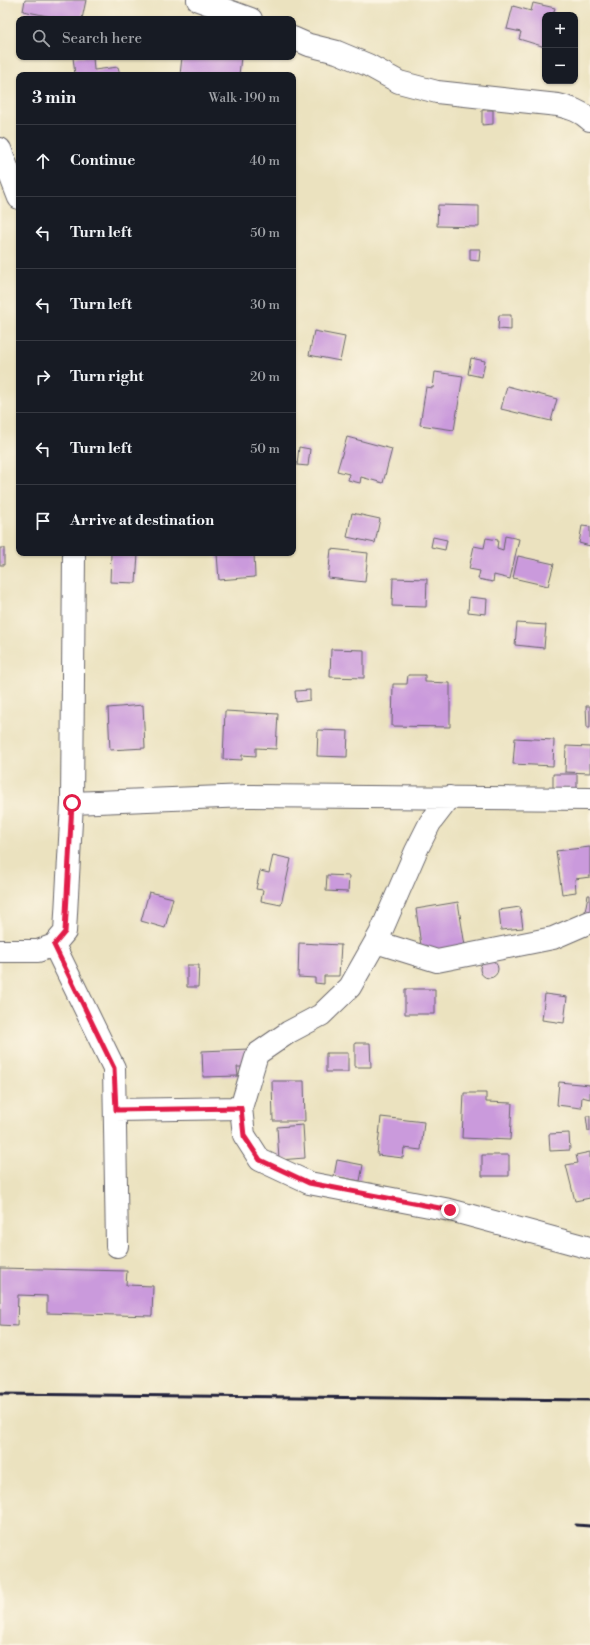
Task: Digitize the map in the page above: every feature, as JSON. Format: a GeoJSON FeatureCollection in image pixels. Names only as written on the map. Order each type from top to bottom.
{"type":"FeatureCollection","features":[{"type":"Feature","properties":{"kind":"street"},"geometry":{"type":"LineString","coordinates":[[198,0],[243,16]]}},
{"type":"Feature","properties":{"kind":"street"},"geometry":{"type":"LineString","coordinates":[[296,39],[309,45],[336,52],[368,65],[399,82],[437,92],[558,105],[574,109],[590,120]]}},
{"type":"Feature","properties":{"kind":"street"},"geometry":{"type":"LineString","coordinates":[[0,149],[16,190]]}},
{"type":"Feature","properties":{"kind":"street"},"geometry":{"type":"LineString","coordinates":[[0,951],[38,951],[54,945],[65,932],[72,803],[74,556]]}},
{"type":"Feature","properties":{"kind":"street"},"geometry":{"type":"LineString","coordinates":[[72,803],[247,796],[590,798]]}},
{"type":"Feature","properties":{"kind":"street"},"geometry":{"type":"LineString","coordinates":[[450,797],[430,823],[376,942],[350,987],[321,1015],[289,1032],[257,1054],[241,1108],[244,1136],[260,1160],[309,1183],[450,1210],[590,1248]]}},
{"type":"Feature","properties":{"kind":"street"},"geometry":{"type":"LineString","coordinates":[[376,942],[437,961],[553,938],[590,922]]}},
{"type":"Feature","properties":{"kind":"street"},"geometry":{"type":"LineString","coordinates":[[54,945],[114,1068],[116,1110],[117,1246]]}},
{"type":"Feature","properties":{"kind":"street"},"geometry":{"type":"LineString","coordinates":[[116,1110],[241,1108]]}},
{"type":"Feature","properties":{"kind":"building"},"geometry":{"type":"Polygon","coordinates":[[[25,0],[86,0],[83,16],[47,16],[23,11],[25,0]]]}},
{"type":"Feature","properties":{"kind":"building"},"geometry":{"type":"Polygon","coordinates":[[[533,3],[555,8],[554,12],[542,12],[542,46],[519,39],[521,32],[507,29],[513,6],[531,11],[533,3]]]}},
{"type":"Feature","properties":{"kind":"building"},"geometry":{"type":"Polygon","coordinates":[[[73,60],[93,60],[94,70],[118,67],[119,72],[75,72],[73,60]]]}},
{"type":"Feature","properties":{"kind":"building"},"geometry":{"type":"Polygon","coordinates":[[[182,60],[241,60],[239,72],[180,72],[182,60]]]}},
{"type":"Feature","properties":{"kind":"building"},"geometry":{"type":"Polygon","coordinates":[[[482,110],[493,110],[493,124],[482,125],[482,110]]]}},
{"type":"Feature","properties":{"kind":"building"},"geometry":{"type":"Polygon","coordinates":[[[438,205],[479,206],[479,227],[437,226],[438,205]]]}},
{"type":"Feature","properties":{"kind":"building"},"geometry":{"type":"Polygon","coordinates":[[[470,249],[480,249],[479,261],[470,260],[470,249]]]}},
{"type":"Feature","properties":{"kind":"building"},"geometry":{"type":"Polygon","coordinates":[[[499,315],[511,315],[511,330],[498,329],[499,315]]]}},
{"type":"Feature","properties":{"kind":"building"},"geometry":{"type":"Polygon","coordinates":[[[314,331],[345,337],[340,361],[309,355],[314,331]]]}},
{"type":"Feature","properties":{"kind":"building"},"geometry":{"type":"Polygon","coordinates":[[[471,358],[485,361],[482,377],[468,374],[471,358]]]}},
{"type":"Feature","properties":{"kind":"building"},"geometry":{"type":"Polygon","coordinates":[[[435,372],[463,376],[454,430],[420,425],[426,387],[433,388],[435,372]]]}},
{"type":"Feature","properties":{"kind":"building"},"geometry":{"type":"Polygon","coordinates":[[[507,386],[557,399],[551,421],[501,409],[507,386]]]}},
{"type":"Feature","properties":{"kind":"building"},"geometry":{"type":"Polygon","coordinates":[[[347,437],[392,449],[383,483],[361,477],[360,483],[348,480],[349,474],[337,471],[347,437]]]}},
{"type":"Feature","properties":{"kind":"building"},"geometry":{"type":"Polygon","coordinates":[[[299,447],[310,449],[308,466],[297,465],[299,447]]]}},
{"type":"Feature","properties":{"kind":"building"},"geometry":{"type":"Polygon","coordinates":[[[352,513],[380,519],[375,543],[347,537],[352,513]]]}},
{"type":"Feature","properties":{"kind":"building"},"geometry":{"type":"Polygon","coordinates":[[[582,526],[590,527],[590,546],[579,543],[582,526]]]}},
{"type":"Feature","properties":{"kind":"building"},"geometry":{"type":"Polygon","coordinates":[[[505,536],[519,539],[510,579],[494,575],[493,582],[478,579],[480,571],[469,569],[474,546],[484,548],[486,538],[498,540],[497,548],[503,550],[505,536]]]}},
{"type":"Feature","properties":{"kind":"building"},"geometry":{"type":"Polygon","coordinates":[[[433,537],[447,540],[445,550],[431,547],[433,537]]]}},
{"type":"Feature","properties":{"kind":"building"},"geometry":{"type":"Polygon","coordinates":[[[0,548],[4,548],[4,565],[0,565],[0,548]]]}},
{"type":"Feature","properties":{"kind":"building"},"geometry":{"type":"Polygon","coordinates":[[[331,549],[368,553],[365,582],[328,578],[331,549]]]}},
{"type":"Feature","properties":{"kind":"building"},"geometry":{"type":"Polygon","coordinates":[[[111,556],[138,556],[136,583],[110,582],[111,556]]]}},
{"type":"Feature","properties":{"kind":"building"},"geometry":{"type":"Polygon","coordinates":[[[217,556],[254,556],[255,577],[219,580],[217,556]]]}},
{"type":"Feature","properties":{"kind":"building"},"geometry":{"type":"Polygon","coordinates":[[[518,556],[554,564],[548,586],[513,578],[518,556]]]}},
{"type":"Feature","properties":{"kind":"building"},"geometry":{"type":"Polygon","coordinates":[[[393,578],[427,579],[426,607],[392,606],[393,578]]]}},
{"type":"Feature","properties":{"kind":"building"},"geometry":{"type":"Polygon","coordinates":[[[469,597],[487,599],[486,614],[468,612],[469,597]]]}},
{"type":"Feature","properties":{"kind":"building"},"geometry":{"type":"Polygon","coordinates":[[[517,623],[546,625],[544,648],[515,645],[517,623]]]}},
{"type":"Feature","properties":{"kind":"building"},"geometry":{"type":"Polygon","coordinates":[[[331,649],[364,650],[364,678],[330,677],[331,649]]]}},
{"type":"Feature","properties":{"kind":"building"},"geometry":{"type":"Polygon","coordinates":[[[408,675],[425,675],[425,682],[450,683],[450,727],[392,726],[393,684],[407,684],[408,675]]]}},
{"type":"Feature","properties":{"kind":"building"},"geometry":{"type":"Polygon","coordinates":[[[310,690],[310,700],[296,702],[295,691],[310,690]]]}},
{"type":"Feature","properties":{"kind":"building"},"geometry":{"type":"Polygon","coordinates":[[[143,705],[145,748],[110,750],[108,708],[143,705]]]}},
{"type":"Feature","properties":{"kind":"building"},"geometry":{"type":"Polygon","coordinates":[[[586,706],[590,706],[590,728],[587,728],[586,706]]]}},
{"type":"Feature","properties":{"kind":"building"},"geometry":{"type":"Polygon","coordinates":[[[225,711],[278,714],[276,749],[256,748],[256,756],[242,755],[242,760],[223,759],[225,711]]]}},
{"type":"Feature","properties":{"kind":"building"},"geometry":{"type":"Polygon","coordinates":[[[318,730],[348,731],[347,757],[317,756],[318,730]]]}},
{"type":"Feature","properties":{"kind":"building"},"geometry":{"type":"Polygon","coordinates":[[[515,738],[554,740],[553,766],[513,764],[515,738]]]}},
{"type":"Feature","properties":{"kind":"building"},"geometry":{"type":"Polygon","coordinates":[[[566,746],[590,747],[590,773],[565,772],[566,746]]]}},
{"type":"Feature","properties":{"kind":"building"},"geometry":{"type":"Polygon","coordinates":[[[553,774],[577,774],[577,796],[553,796],[553,774]]]}},
{"type":"Feature","properties":{"kind":"building"},"geometry":{"type":"Polygon","coordinates":[[[590,847],[590,877],[575,879],[576,892],[562,894],[556,851],[590,847]]]}},
{"type":"Feature","properties":{"kind":"building"},"geometry":{"type":"Polygon","coordinates":[[[273,855],[291,859],[281,905],[261,901],[263,890],[256,889],[260,871],[269,873],[273,855]]]}},
{"type":"Feature","properties":{"kind":"building"},"geometry":{"type":"Polygon","coordinates":[[[327,875],[349,876],[348,892],[326,891],[327,875]]]}},
{"type":"Feature","properties":{"kind":"building"},"geometry":{"type":"Polygon","coordinates":[[[149,892],[173,898],[165,928],[141,921],[149,892]]]}},
{"type":"Feature","properties":{"kind":"building"},"geometry":{"type":"Polygon","coordinates":[[[588,895],[590,895],[590,924],[583,923],[588,895]]]}},
{"type":"Feature","properties":{"kind":"building"},"geometry":{"type":"Polygon","coordinates":[[[458,902],[465,946],[422,953],[416,909],[458,902]]]}},
{"type":"Feature","properties":{"kind":"building"},"geometry":{"type":"Polygon","coordinates":[[[520,907],[523,928],[501,930],[499,910],[520,907]]]}},
{"type":"Feature","properties":{"kind":"building"},"geometry":{"type":"Polygon","coordinates":[[[299,943],[341,945],[339,976],[324,976],[324,984],[315,983],[315,978],[298,977],[299,943]]]}},
{"type":"Feature","properties":{"kind":"building"},"geometry":{"type":"Polygon","coordinates":[[[485,960],[493,960],[498,965],[496,976],[493,978],[485,978],[480,973],[480,965],[485,960]]]}},
{"type":"Feature","properties":{"kind":"building"},"geometry":{"type":"Polygon","coordinates":[[[187,965],[199,965],[198,987],[187,987],[187,965]]]}},
{"type":"Feature","properties":{"kind":"building"},"geometry":{"type":"Polygon","coordinates":[[[405,989],[435,989],[435,1014],[405,1014],[405,989]]]}},
{"type":"Feature","properties":{"kind":"building"},"geometry":{"type":"Polygon","coordinates":[[[545,994],[567,997],[564,1023],[542,1020],[545,994]]]}},
{"type":"Feature","properties":{"kind":"building"},"geometry":{"type":"Polygon","coordinates":[[[355,1043],[370,1043],[371,1067],[355,1067],[355,1043]]]}},
{"type":"Feature","properties":{"kind":"building"},"geometry":{"type":"Polygon","coordinates":[[[249,1049],[250,1067],[237,1067],[238,1076],[203,1077],[202,1051],[249,1049]]]}},
{"type":"Feature","properties":{"kind":"building"},"geometry":{"type":"Polygon","coordinates":[[[326,1053],[348,1053],[348,1072],[326,1072],[326,1053]]]}},
{"type":"Feature","properties":{"kind":"building"},"geometry":{"type":"Polygon","coordinates":[[[272,1081],[304,1081],[305,1121],[273,1121],[272,1081]]]}},
{"type":"Feature","properties":{"kind":"building"},"geometry":{"type":"Polygon","coordinates":[[[559,1082],[590,1085],[590,1099],[582,1097],[581,1108],[557,1105],[559,1082]]]}},
{"type":"Feature","properties":{"kind":"building"},"geometry":{"type":"Polygon","coordinates":[[[464,1093],[486,1093],[486,1102],[512,1103],[510,1140],[462,1138],[464,1093]]]}},
{"type":"Feature","properties":{"kind":"building"},"geometry":{"type":"Polygon","coordinates":[[[586,1116],[590,1116],[590,1131],[588,1131],[586,1116]]]}},
{"type":"Feature","properties":{"kind":"building"},"geometry":{"type":"Polygon","coordinates":[[[381,1117],[424,1122],[421,1150],[404,1148],[403,1158],[377,1155],[381,1117]]]}},
{"type":"Feature","properties":{"kind":"building"},"geometry":{"type":"Polygon","coordinates":[[[303,1125],[305,1158],[279,1160],[277,1127],[303,1125]]]}},
{"type":"Feature","properties":{"kind":"building"},"geometry":{"type":"Polygon","coordinates":[[[569,1133],[570,1150],[550,1151],[549,1134],[569,1133]]]}},
{"type":"Feature","properties":{"kind":"building"},"geometry":{"type":"Polygon","coordinates":[[[590,1152],[590,1198],[575,1201],[566,1165],[578,1163],[576,1155],[590,1152]]]}},
{"type":"Feature","properties":{"kind":"building"},"geometry":{"type":"Polygon","coordinates":[[[482,1155],[509,1155],[509,1176],[482,1176],[482,1155]]]}},
{"type":"Feature","properties":{"kind":"building"},"geometry":{"type":"Polygon","coordinates":[[[337,1160],[363,1165],[360,1181],[334,1176],[337,1160]]]}},
{"type":"Feature","properties":{"kind":"building"},"geometry":{"type":"Polygon","coordinates":[[[0,1268],[127,1271],[126,1285],[153,1286],[152,1316],[47,1313],[47,1296],[18,1295],[17,1326],[0,1325],[0,1268]]]}},
{"type":"Feature","properties":{"kind":"railway"},"geometry":{"type":"LineString","coordinates":[[0,1394],[590,1400]]}},
{"type":"Feature","properties":{"kind":"railway"},"geometry":{"type":"LineString","coordinates":[[576,1525],[590,1526]]}},
{"type":"Feature","properties":{"kind":"route"},"geometry":{"type":"LineString","coordinates":[[72,803],[65,932],[54,945],[114,1068],[116,1110],[241,1108],[244,1136],[260,1160],[309,1183],[450,1210]]}}]}
